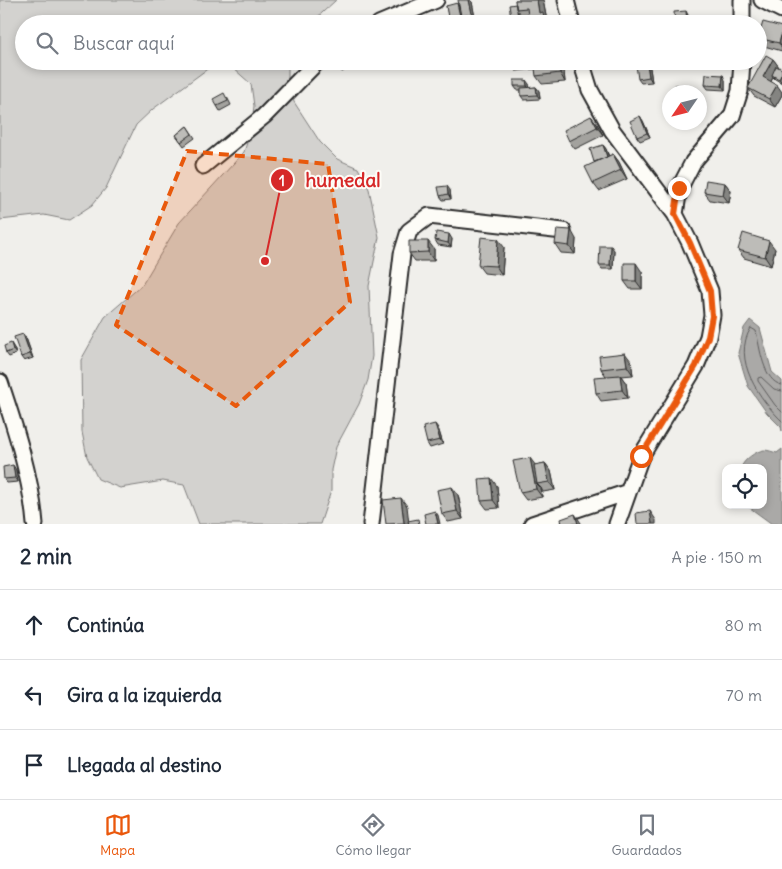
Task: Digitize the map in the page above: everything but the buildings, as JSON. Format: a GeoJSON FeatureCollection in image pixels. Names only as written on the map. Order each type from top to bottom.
{"type":"FeatureCollection","features":[{"type":"Feature","properties":{"kind":"street"},"geometry":{"type":"LineString","coordinates":[[400,15],[436,0]]}},
{"type":"Feature","properties":{"kind":"street"},"geometry":{"type":"LineString","coordinates":[[566,0],[570,15]]}},
{"type":"Feature","properties":{"kind":"street"},"geometry":{"type":"LineString","coordinates":[[742,0],[742,15]]}},
{"type":"Feature","properties":{"kind":"street"},"geometry":{"type":"LineString","coordinates":[[762,0],[782,10]]}},
{"type":"Feature","properties":{"kind":"street"},"geometry":{"type":"LineString","coordinates":[[203,166],[264,116],[309,70]]}},
{"type":"Feature","properties":{"kind":"street"},"geometry":{"type":"LineString","coordinates":[[584,70],[590,90],[612,130],[675,214],[690,243],[710,291],[712,316],[708,337],[696,366],[641,456],[617,524]]}},
{"type":"Feature","properties":{"kind":"street"},"geometry":{"type":"LineString","coordinates":[[675,214],[679,188],[693,162],[732,116],[740,91],[741,70]]}},
{"type":"Feature","properties":{"kind":"street"},"geometry":{"type":"LineString","coordinates":[[370,524],[402,254],[410,230],[429,216],[563,231]]}},
{"type":"Feature","properties":{"kind":"street"},"geometry":{"type":"LineString","coordinates":[[0,382],[12,417],[29,484],[35,524]]}},
{"type":"Feature","properties":{"kind":"street"},"geometry":{"type":"LineString","coordinates":[[532,524],[628,492]]}},
{"type":"Feature","properties":{"kind":"highlighted area"},"geometry":{"type":"Polygon","coordinates":[[[187,151],[328,164],[350,302],[236,406],[116,325],[187,151]]]}},
{"type":"Feature","properties":{"kind":"shaded area"},"geometry":{"type":"Polygon","coordinates":[[[0,0],[336,0],[320,15],[15,15],[15,70],[206,70],[153,109],[136,125],[106,188],[92,205],[69,220],[44,215],[0,220],[0,0]]]}},
{"type":"Feature","properties":{"kind":"shaded area"},"geometry":{"type":"Polygon","coordinates":[[[235,70],[288,70],[288,79],[294,102],[320,142],[337,159],[358,168],[369,189],[379,237],[369,286],[372,356],[368,380],[359,404],[336,447],[331,470],[331,491],[320,524],[199,524],[184,485],[163,481],[120,488],[98,479],[87,457],[82,432],[81,360],[105,317],[142,285],[179,223],[244,152],[251,130],[254,106],[251,84],[235,70]]]}},
{"type":"Feature","properties":{"kind":"water"},"geometry":{"type":"Polygon","coordinates":[[[750,320],[760,328],[772,372],[782,381],[782,431],[781,427],[767,413],[748,386],[738,353],[744,328],[750,320]]]}},
{"type":"Feature","properties":{"kind":"water"},"geometry":{"type":"Polygon","coordinates":[[[782,449],[782,524],[772,524],[751,509],[767,509],[767,464],[743,464],[757,452],[764,450],[777,453],[782,449]]]}},
{"type":"Feature","properties":{"kind":"place","name":"humedal"},"geometry":{"type":"Point","coordinates":[265,261]}},
{"type":"Feature","properties":{"kind":"route"},"geometry":{"type":"LineString","coordinates":[[641,456],[696,366],[708,337],[712,316],[710,291],[690,243],[675,214],[679,188]]}}]}
